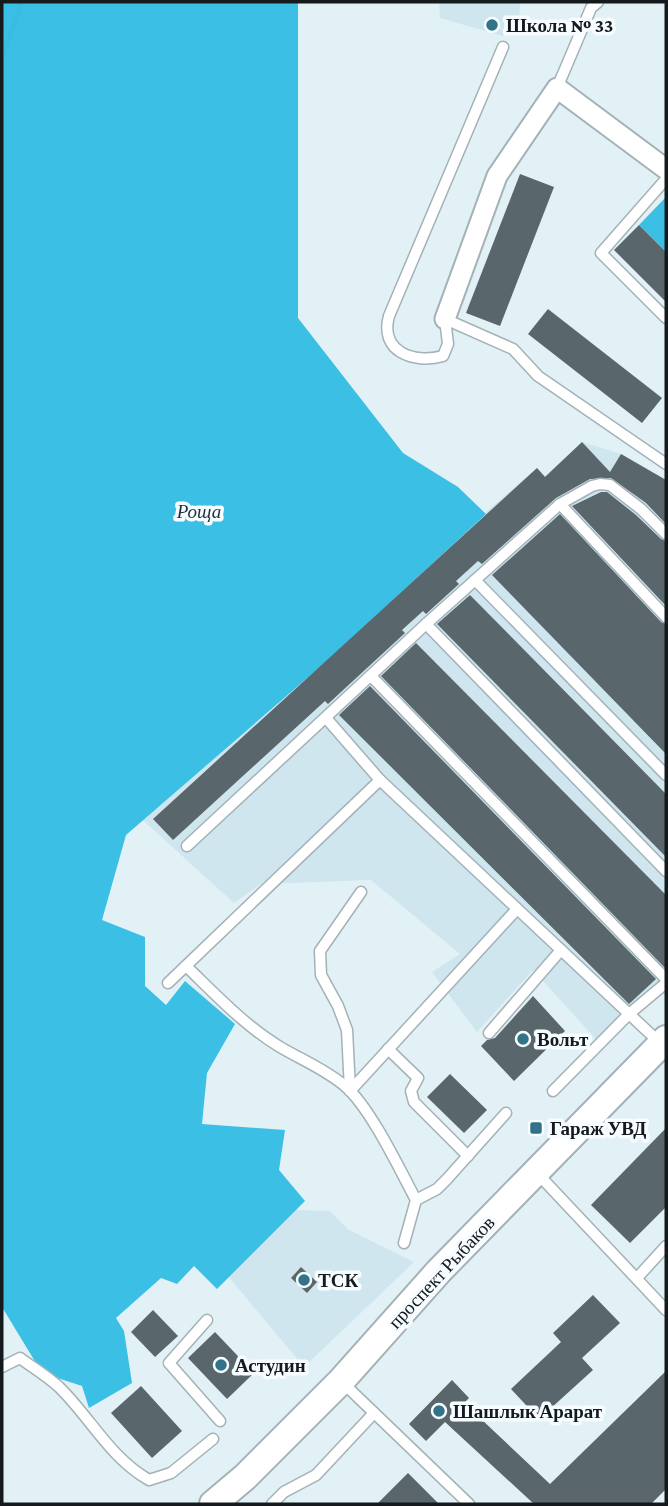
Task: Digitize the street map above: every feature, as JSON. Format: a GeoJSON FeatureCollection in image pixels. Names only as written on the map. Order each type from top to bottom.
{"type":"FeatureCollection","features":[{"type":"Feature","properties":{"kind":"main road","name":"проспект Рыбаков"},"geometry":{"type":"LineString","coordinates":[[214,1504],[245,1477],[341,1381],[439,1271],[663,1042]]}},
{"type":"Feature","properties":{"kind":"street"},"geometry":{"type":"LineString","coordinates":[[445,318],[497,176],[557,88],[666,169]]}},
{"type":"Feature","properties":{"kind":"lane"},"geometry":{"type":"LineString","coordinates":[[557,88],[591,8],[598,2]]}},
{"type":"Feature","properties":{"kind":"lane"},"geometry":{"type":"LineString","coordinates":[[445,318],[448,344],[443,356],[423,359],[405,356],[388,337],[388,316],[503,47]]}},
{"type":"Feature","properties":{"kind":"lane"},"geometry":{"type":"LineString","coordinates":[[666,178],[601,253],[666,318]]}},
{"type":"Feature","properties":{"kind":"lane"},"geometry":{"type":"LineString","coordinates":[[445,318],[513,349],[538,376],[666,464]]}},
{"type":"Feature","properties":{"kind":"lane"},"geometry":{"type":"LineString","coordinates":[[187,846],[426,624],[561,504],[592,486],[610,485],[641,509],[666,534]]}},
{"type":"Feature","properties":{"kind":"lane"},"geometry":{"type":"LineString","coordinates":[[561,504],[666,617]]}},
{"type":"Feature","properties":{"kind":"lane"},"geometry":{"type":"LineString","coordinates":[[475,580],[666,775]]}},
{"type":"Feature","properties":{"kind":"lane"},"geometry":{"type":"LineString","coordinates":[[426,624],[666,872]]}},
{"type":"Feature","properties":{"kind":"lane"},"geometry":{"type":"LineString","coordinates":[[371,676],[666,981],[629,1014],[554,1091]]}},
{"type":"Feature","properties":{"kind":"lane"},"geometry":{"type":"LineString","coordinates":[[326,718],[380,780],[629,1014],[663,1042]]}},
{"type":"Feature","properties":{"kind":"lane"},"geometry":{"type":"LineString","coordinates":[[168,983],[380,780]]}},
{"type":"Feature","properties":{"kind":"lane"},"geometry":{"type":"LineString","coordinates":[[350,1091],[347,1030],[338,1006],[321,975],[320,951],[361,892]]}},
{"type":"Feature","properties":{"kind":"lane"},"geometry":{"type":"LineString","coordinates":[[350,1091],[517,909]]}},
{"type":"Feature","properties":{"kind":"lane"},"geometry":{"type":"LineString","coordinates":[[489,1033],[561,950]]}},
{"type":"Feature","properties":{"kind":"lane"},"geometry":{"type":"LineString","coordinates":[[186,966],[227,1005],[280,1047],[309,1060],[350,1091],[366,1112],[416,1200],[404,1243]]}},
{"type":"Feature","properties":{"kind":"lane"},"geometry":{"type":"LineString","coordinates":[[388,1049],[418,1078],[411,1091],[414,1102],[468,1156]]}},
{"type":"Feature","properties":{"kind":"lane"},"geometry":{"type":"LineString","coordinates":[[416,1200],[437,1189],[506,1113]]}},
{"type":"Feature","properties":{"kind":"lane"},"geometry":{"type":"LineString","coordinates":[[537,1173],[666,1310]]}},
{"type":"Feature","properties":{"kind":"lane"},"geometry":{"type":"LineString","coordinates":[[637,1278],[666,1246]]}},
{"type":"Feature","properties":{"kind":"lane"},"geometry":{"type":"LineString","coordinates":[[207,1320],[169,1363],[220,1421]]}},
{"type":"Feature","properties":{"kind":"lane"},"geometry":{"type":"LineString","coordinates":[[2,1367],[20,1358],[59,1387],[104,1442],[136,1473],[149,1480],[171,1473],[213,1439]]}},
{"type":"Feature","properties":{"kind":"lane"},"geometry":{"type":"LineString","coordinates":[[341,1381],[469,1504]]}},
{"type":"Feature","properties":{"kind":"lane"},"geometry":{"type":"LineString","coordinates":[[272,1504],[284,1492],[316,1475],[374,1413]]}},
{"type":"Feature","properties":{"kind":"shaded area","name":"Школа № 33"},"geometry":{"type":"Polygon","coordinates":[[[439,2],[520,2],[519,32],[503,36],[440,18],[439,2]]]}},
{"type":"Feature","properties":{"kind":"shaded area"},"geometry":{"type":"Polygon","coordinates":[[[582,442],[621,454],[666,480],[666,983],[603,1047],[533,970],[477,1032],[432,972],[460,954],[371,880],[261,884],[234,903],[136,814],[537,468],[545,476],[582,442]]]}},
{"type":"Feature","properties":{"kind":"shaded area"},"geometry":{"type":"Polygon","coordinates":[[[295,1210],[330,1211],[349,1230],[414,1262],[304,1367],[227,1275],[295,1210]]]}},
{"type":"Feature","properties":{"kind":"green space","name":"Роща"},"geometry":{"type":"Polygon","coordinates":[[[2,2],[298,2],[298,318],[403,453],[458,487],[486,514],[328,660],[126,835],[102,920],[145,937],[145,986],[166,1005],[185,981],[235,1024],[207,1073],[202,1124],[285,1130],[279,1170],[305,1201],[217,1289],[194,1266],[177,1284],[161,1278],[116,1318],[124,1331],[132,1383],[89,1408],[82,1386],[42,1373],[2,1307],[2,2]]]}},
{"type":"Feature","properties":{"kind":"green space"},"geometry":{"type":"Polygon","coordinates":[[[666,197],[666,252],[639,225],[666,197]]]}},
{"type":"Feature","properties":{"kind":"building"},"geometry":{"type":"Polygon","coordinates":[[[520,174],[554,187],[500,326],[466,313],[520,174]]]}},
{"type":"Feature","properties":{"kind":"building"},"geometry":{"type":"Polygon","coordinates":[[[639,225],[666,252],[666,302],[614,250],[639,225]]]}},
{"type":"Feature","properties":{"kind":"building"},"geometry":{"type":"Polygon","coordinates":[[[548,309],[662,398],[642,423],[528,334],[548,309]]]}},
{"type":"Feature","properties":{"kind":"building"},"geometry":{"type":"Polygon","coordinates":[[[582,442],[610,472],[621,454],[666,480],[666,524],[646,503],[611,478],[590,479],[556,498],[482,564],[478,561],[456,581],[459,584],[426,614],[423,611],[402,630],[405,633],[328,704],[325,701],[173,840],[153,819],[537,468],[545,477],[582,442]]]}},
{"type":"Feature","properties":{"kind":"building"},"geometry":{"type":"Polygon","coordinates":[[[601,492],[607,492],[666,541],[666,606],[572,506],[601,492]]]}},
{"type":"Feature","properties":{"kind":"building"},"geometry":{"type":"Polygon","coordinates":[[[560,514],[661,622],[666,624],[666,754],[492,575],[560,514]]]}},
{"type":"Feature","properties":{"kind":"building"},"geometry":{"type":"Polygon","coordinates":[[[470,595],[666,794],[666,857],[437,624],[470,595]]]}},
{"type":"Feature","properties":{"kind":"building"},"geometry":{"type":"Polygon","coordinates":[[[416,643],[666,895],[666,969],[381,676],[416,643]]]}},
{"type":"Feature","properties":{"kind":"building"},"geometry":{"type":"Polygon","coordinates":[[[370,686],[656,979],[629,1004],[339,715],[370,686]]]}},
{"type":"Feature","properties":{"kind":"building","name":"Вольт"},"geometry":{"type":"Polygon","coordinates":[[[533,996],[565,1031],[514,1081],[481,1046],[487,1040],[495,1038],[533,996]]]}},
{"type":"Feature","properties":{"kind":"building"},"geometry":{"type":"Polygon","coordinates":[[[450,1074],[487,1110],[464,1133],[427,1097],[450,1074]]]}},
{"type":"Feature","properties":{"kind":"building"},"geometry":{"type":"Polygon","coordinates":[[[666,1128],[666,1207],[630,1243],[591,1205],[666,1128]]]}},
{"type":"Feature","properties":{"kind":"building","name":"ТСК"},"geometry":{"type":"Polygon","coordinates":[[[301,1267],[317,1282],[307,1293],[291,1278],[301,1267]]]}},
{"type":"Feature","properties":{"kind":"building"},"geometry":{"type":"Polygon","coordinates":[[[593,1295],[620,1323],[582,1358],[593,1370],[539,1419],[511,1389],[561,1342],[553,1333],[593,1295]]]}},
{"type":"Feature","properties":{"kind":"building"},"geometry":{"type":"Polygon","coordinates":[[[153,1310],[178,1336],[155,1357],[131,1332],[153,1310]]]}},
{"type":"Feature","properties":{"kind":"building","name":"Астудин"},"geometry":{"type":"Polygon","coordinates":[[[215,1332],[254,1373],[227,1399],[188,1358],[215,1332]]]}},
{"type":"Feature","properties":{"kind":"building"},"geometry":{"type":"Polygon","coordinates":[[[666,1371],[666,1489],[651,1504],[534,1504],[445,1422],[426,1441],[409,1424],[452,1380],[469,1398],[464,1403],[550,1484],[666,1371]]]}},
{"type":"Feature","properties":{"kind":"building"},"geometry":{"type":"Polygon","coordinates":[[[141,1386],[182,1431],[152,1458],[111,1413],[141,1386]]]}},
{"type":"Feature","properties":{"kind":"building"},"geometry":{"type":"Polygon","coordinates":[[[408,1473],[439,1504],[377,1504],[408,1473]]]}},
{"type":"Feature","properties":{"kind":"waterway"},"geometry":{"type":"LineString","coordinates":[[2,58],[22,2]]}},
{"type":"Feature","properties":{"kind":"place","name":"Школа № 33"},"geometry":{"type":"Point","coordinates":[492,25]}},
{"type":"Feature","properties":{"kind":"place","name":"Вольт"},"geometry":{"type":"Point","coordinates":[523,1039]}},
{"type":"Feature","properties":{"kind":"place","name":"Гараж УВД"},"geometry":{"type":"Point","coordinates":[536,1128]}},
{"type":"Feature","properties":{"kind":"place","name":"ТСК"},"geometry":{"type":"Point","coordinates":[304,1280]}},
{"type":"Feature","properties":{"kind":"place","name":"Астудин"},"geometry":{"type":"Point","coordinates":[221,1365]}},
{"type":"Feature","properties":{"kind":"place","name":"Шашлык Арарат"},"geometry":{"type":"Point","coordinates":[439,1411]}}]}
